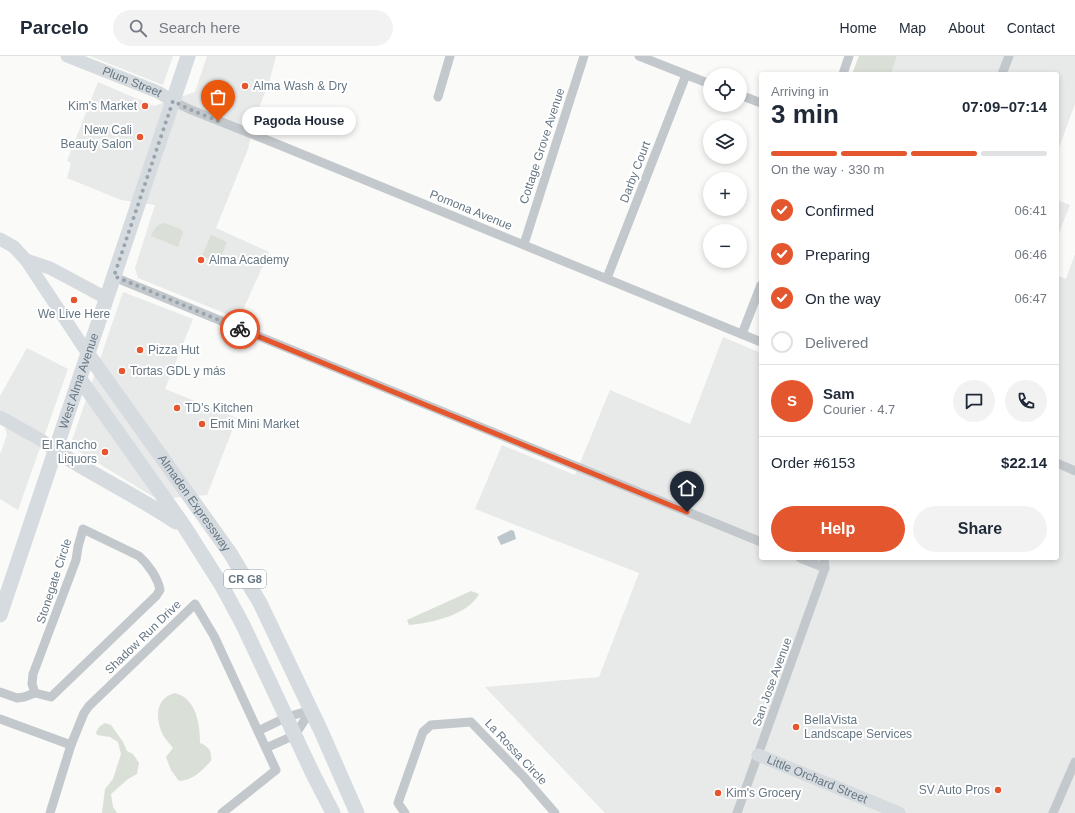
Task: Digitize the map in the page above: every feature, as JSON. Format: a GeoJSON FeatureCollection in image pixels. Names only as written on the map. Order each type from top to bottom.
{"type":"FeatureCollection","features":[{"type":"Feature","properties":{"kind":"main road","name":"West Alma Avenue"},"geometry":{"type":"LineString","coordinates":[[0,615],[4,585],[56,451],[188,56]]}},
{"type":"Feature","properties":{"kind":"main road","name":"Almaden Expressway"},"geometry":{"type":"LineString","coordinates":[[88,354],[230,553],[260,603],[311,710],[357,813]]}},
{"type":"Feature","properties":{"kind":"main road","name":"Almaden Expressway"},"geometry":{"type":"LineString","coordinates":[[80,379],[184,526],[222,586],[243,625],[333,813]]}},
{"type":"Feature","properties":{"kind":"main road"},"geometry":{"type":"LineString","coordinates":[[56,451],[154,507],[184,526]]}},
{"type":"Feature","properties":{"kind":"street","name":"Plum Street"},"geometry":{"type":"LineString","coordinates":[[67,56],[158,92],[173,101]]}},
{"type":"Feature","properties":{"kind":"street"},"geometry":{"type":"LineString","coordinates":[[438,97],[450,56]]}},
{"type":"Feature","properties":{"kind":"street","name":"Cottage Grove Avenue"},"geometry":{"type":"LineString","coordinates":[[524,244],[584,56]]}},
{"type":"Feature","properties":{"kind":"street"},"geometry":{"type":"LineString","coordinates":[[639,56],[703,81]]}},
{"type":"Feature","properties":{"kind":"street"},"geometry":{"type":"LineString","coordinates":[[844,72],[850,56]]}},
{"type":"Feature","properties":{"kind":"street"},"geometry":{"type":"LineString","coordinates":[[1003,72],[1009,56]]}},
{"type":"Feature","properties":{"kind":"street","name":"Darby Court"},"geometry":{"type":"LineString","coordinates":[[607,278],[686,74]]}},
{"type":"Feature","properties":{"kind":"street"},"geometry":{"type":"LineString","coordinates":[[747,98],[759,102]]}},
{"type":"Feature","properties":{"kind":"street","name":"Pomona Avenue"},"geometry":{"type":"LineString","coordinates":[[173,101],[189,109],[524,244],[759,341]]}},
{"type":"Feature","properties":{"kind":"street"},"geometry":{"type":"LineString","coordinates":[[0,239],[14,247],[26,260],[88,354]]}},
{"type":"Feature","properties":{"kind":"street"},"geometry":{"type":"LineString","coordinates":[[26,260],[50,268],[106,298]]}},
{"type":"Feature","properties":{"kind":"street"},"geometry":{"type":"LineString","coordinates":[[114,276],[759,541]]}},
{"type":"Feature","properties":{"kind":"street"},"geometry":{"type":"LineString","coordinates":[[742,334],[759,290]]}},
{"type":"Feature","properties":{"kind":"street"},"geometry":{"type":"LineString","coordinates":[[0,417],[41,440],[56,451]]}},
{"type":"Feature","properties":{"kind":"street"},"geometry":{"type":"LineString","coordinates":[[1059,464],[1075,471]]}},
{"type":"Feature","properties":{"kind":"street","name":"Stonegate Circle"},"geometry":{"type":"LineString","coordinates":[[0,692],[17,698],[35,693],[51,697],[156,596],[160,590],[157,581],[145,562],[139,556],[83,530],[76,560],[33,674],[32,684],[35,693]]}},
{"type":"Feature","properties":{"kind":"street"},"geometry":{"type":"LineString","coordinates":[[805,560],[825,568]]}},
{"type":"Feature","properties":{"kind":"street","name":"San Jose Avenue"},"geometry":{"type":"LineString","coordinates":[[737,813],[825,568],[824,560]]}},
{"type":"Feature","properties":{"kind":"street","name":"Shadow Run Drive"},"geometry":{"type":"LineString","coordinates":[[50,813],[71,745],[84,713],[89,706],[195,604],[214,636],[276,770],[222,813]]}},
{"type":"Feature","properties":{"kind":"street"},"geometry":{"type":"LineString","coordinates":[[258,731],[287,718],[311,710]]}},
{"type":"Feature","properties":{"kind":"street"},"geometry":{"type":"LineString","coordinates":[[266,748],[295,735],[311,710]]}},
{"type":"Feature","properties":{"kind":"street"},"geometry":{"type":"LineString","coordinates":[[0,719],[71,745]]}},
{"type":"Feature","properties":{"kind":"street","name":"La Rossa Circle"},"geometry":{"type":"LineString","coordinates":[[405,813],[398,803],[423,732],[431,725],[471,722],[518,771],[555,813]]}},
{"type":"Feature","properties":{"kind":"street","name":"Little Orchard Street"},"geometry":{"type":"LineString","coordinates":[[758,755],[899,813]]}},
{"type":"Feature","properties":{"kind":"street"},"geometry":{"type":"LineString","coordinates":[[1053,813],[1075,762]]}},
{"type":"Feature","properties":{"kind":"shaded area"},"geometry":{"type":"Polygon","coordinates":[[[90,56],[173,56],[163,85],[90,56]]]}},
{"type":"Feature","properties":{"kind":"shaded area"},"geometry":{"type":"Polygon","coordinates":[[[207,56],[276,56],[270,79],[255,119],[248,149],[216,228],[269,252],[239,319],[138,278],[135,268],[155,205],[121,200],[67,178],[71,163],[67,161],[98,82],[154,106],[195,92],[207,56]]]}},
{"type":"Feature","properties":{"kind":"shaded area"},"geometry":{"type":"Polygon","coordinates":[[[859,56],[897,56],[892,72],[853,72],[859,56]]]}},
{"type":"Feature","properties":{"kind":"shaded area"},"geometry":{"type":"Polygon","coordinates":[[[897,56],[1075,56],[1075,104],[1059,148],[1059,72],[892,72],[897,56]]]}},
{"type":"Feature","properties":{"kind":"shaded area"},"geometry":{"type":"Polygon","coordinates":[[[1059,201],[1070,205],[1059,233],[1059,201]]]}},
{"type":"Feature","properties":{"kind":"shaded area"},"geometry":{"type":"Polygon","coordinates":[[[165,223],[180,229],[183,232],[178,247],[151,236],[156,227],[165,223]]]}},
{"type":"Feature","properties":{"kind":"shaded area"},"geometry":{"type":"Polygon","coordinates":[[[211,235],[227,242],[219,262],[202,256],[211,235]]]}},
{"type":"Feature","properties":{"kind":"shaded area"},"geometry":{"type":"Polygon","coordinates":[[[1075,254],[1075,813],[605,813],[485,687],[599,677],[639,573],[475,509],[502,445],[575,475],[610,390],[690,424],[723,337],[759,352],[759,560],[1059,560],[1059,276],[1066,279],[1075,254]]]}},
{"type":"Feature","properties":{"kind":"shaded area"},"geometry":{"type":"Polygon","coordinates":[[[123,292],[193,319],[165,389],[237,418],[207,495],[157,499],[70,446],[123,292]]]}},
{"type":"Feature","properties":{"kind":"shaded area"},"geometry":{"type":"Polygon","coordinates":[[[27,348],[68,369],[18,510],[0,499],[0,454],[7,435],[0,408],[0,396],[27,348]]]}},
{"type":"Feature","properties":{"kind":"shaded area"},"geometry":{"type":"Polygon","coordinates":[[[511,530],[514,531],[516,539],[501,545],[497,537],[511,530]]]}},
{"type":"Feature","properties":{"kind":"shaded area"},"geometry":{"type":"Polygon","coordinates":[[[471,591],[479,594],[474,601],[458,613],[438,620],[409,625],[407,620],[471,591]]]}},
{"type":"Feature","properties":{"kind":"shaded area"},"geometry":{"type":"Polygon","coordinates":[[[175,693],[188,700],[192,706],[198,720],[200,743],[206,746],[209,750],[211,758],[211,761],[193,777],[179,781],[171,770],[166,757],[173,748],[160,729],[158,716],[160,704],[168,696],[175,693]]]}},
{"type":"Feature","properties":{"kind":"shaded area"},"geometry":{"type":"Polygon","coordinates":[[[105,723],[111,725],[123,742],[127,751],[133,754],[139,763],[137,774],[128,779],[111,794],[113,807],[117,813],[102,813],[105,789],[113,779],[121,754],[118,742],[110,737],[97,735],[96,732],[100,726],[105,723]]]}},
{"type":"Feature","properties":{"kind":"way so far"},"geometry":{"type":"LineString","coordinates":[[218,121],[173,101],[114,276],[240,329]]}},
{"type":"Feature","properties":{"kind":"place","name":"Alma Wash & Dry"},"geometry":{"type":"Point","coordinates":[245,86]}},
{"type":"Feature","properties":{"kind":"place","name":"Kim's Market"},"geometry":{"type":"Point","coordinates":[145,106]}},
{"type":"Feature","properties":{"kind":"place","name":"Pagoda House"},"geometry":{"type":"Point","coordinates":[218,121]}},
{"type":"Feature","properties":{"kind":"place","name":"New Cali Beauty Salon"},"geometry":{"type":"Point","coordinates":[140,137]}},
{"type":"Feature","properties":{"kind":"place","name":"Alma Academy"},"geometry":{"type":"Point","coordinates":[201,260]}},
{"type":"Feature","properties":{"kind":"place","name":"We Live Here"},"geometry":{"type":"Point","coordinates":[74,300]}},
{"type":"Feature","properties":{"kind":"place","name":"Pizza Hut"},"geometry":{"type":"Point","coordinates":[140,350]}},
{"type":"Feature","properties":{"kind":"place","name":"Tortas GDL y más"},"geometry":{"type":"Point","coordinates":[122,371]}},
{"type":"Feature","properties":{"kind":"place","name":"TD’s Kitchen"},"geometry":{"type":"Point","coordinates":[177,408]}},
{"type":"Feature","properties":{"kind":"place","name":"Emit Mini Market"},"geometry":{"type":"Point","coordinates":[202,424]}},
{"type":"Feature","properties":{"kind":"place","name":"El Rancho Liquors"},"geometry":{"type":"Point","coordinates":[105,452]}},
{"type":"Feature","properties":{"kind":"place","name":"BellaVista Landscape Services"},"geometry":{"type":"Point","coordinates":[796,727]}},
{"type":"Feature","properties":{"kind":"place","name":"SV Auto Pros"},"geometry":{"type":"Point","coordinates":[998,790]}},
{"type":"Feature","properties":{"kind":"place","name":"Kim's Grocery"},"geometry":{"type":"Point","coordinates":[718,793]}},
{"type":"Feature","properties":{"kind":"route"},"geometry":{"type":"LineString","coordinates":[[240,329],[687,512]]}}]}
